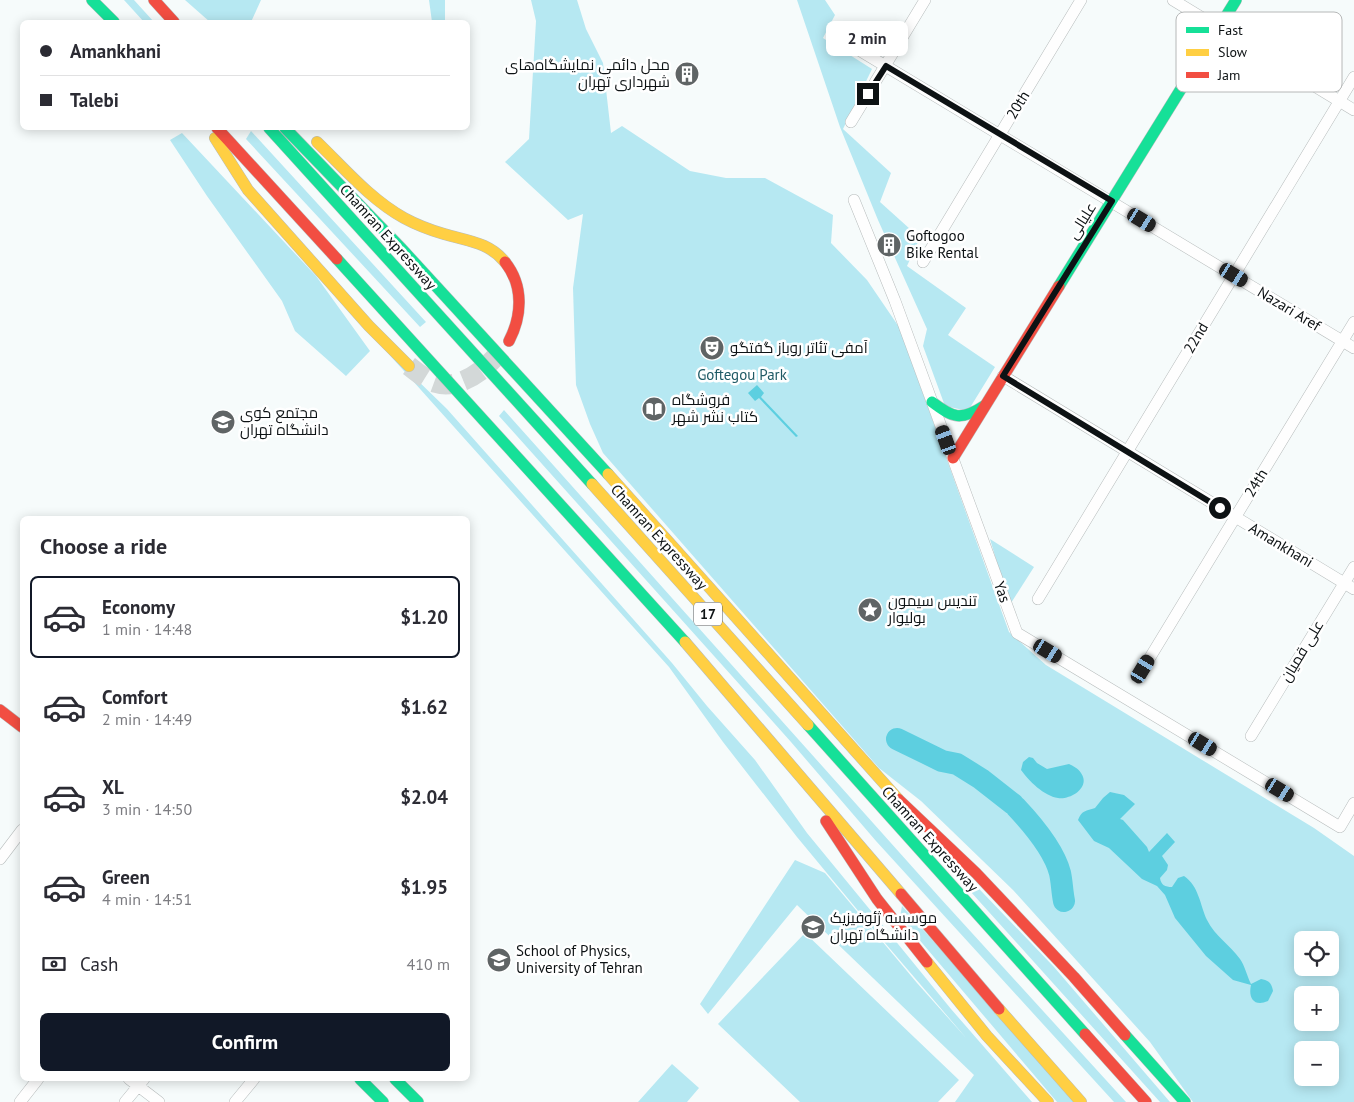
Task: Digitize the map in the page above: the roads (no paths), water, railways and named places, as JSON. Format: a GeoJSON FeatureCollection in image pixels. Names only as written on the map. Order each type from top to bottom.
{"type":"FeatureCollection","features":[{"type":"Feature","properties":{"kind":"main road"},"geometry":{"type":"LineString","coordinates":[[92,0],[112,20]]}},
{"type":"Feature","properties":{"kind":"main road"},"geometry":{"type":"LineString","coordinates":[[154,0],[172,20]]}},
{"type":"Feature","properties":{"kind":"main road","name":"علیالی"},"geometry":{"type":"LineString","coordinates":[[1229,12],[1236,0]]}},
{"type":"Feature","properties":{"kind":"main road","name":"علیالی"},"geometry":{"type":"LineString","coordinates":[[953,458],[1179,92]]}},
{"type":"Feature","properties":{"kind":"main road"},"geometry":{"type":"LineString","coordinates":[[211,130],[220,148],[248,190],[369,326],[409,366]]}},
{"type":"Feature","properties":{"kind":"main road","name":"17"},"geometry":{"type":"LineString","coordinates":[[220,130],[677,632],[1020,1034],[1081,1102]]}},
{"type":"Feature","properties":{"kind":"main road","name":"Chamran Expressway"},"geometry":{"type":"LineString","coordinates":[[271,130],[644,542],[1146,1102]]}},
{"type":"Feature","properties":{"kind":"main road"},"geometry":{"type":"LineString","coordinates":[[287,130],[401,248],[590,452],[894,796],[976,873],[1074,977],[1185,1102]]}},
{"type":"Feature","properties":{"kind":"main road"},"geometry":{"type":"LineString","coordinates":[[302,130],[376,199],[393,211],[434,231],[482,244],[507,264],[517,283],[520,302],[518,322],[509,341]]}},
{"type":"Feature","properties":{"kind":"main road"},"geometry":{"type":"LineString","coordinates":[[932,402],[946,413],[956,417],[971,415],[985,405]]}},
{"type":"Feature","properties":{"kind":"main road"},"geometry":{"type":"LineString","coordinates":[[0,710],[20,725]]}},
{"type":"Feature","properties":{"kind":"main road"},"geometry":{"type":"LineString","coordinates":[[781,753],[877,899],[987,1036],[1048,1102]]}},
{"type":"Feature","properties":{"kind":"main road"},"geometry":{"type":"LineString","coordinates":[[362,1081],[382,1102]]}},
{"type":"Feature","properties":{"kind":"main road"},"geometry":{"type":"LineString","coordinates":[[398,1081],[418,1102]]}},
{"type":"Feature","properties":{"kind":"street"},"geometry":{"type":"LineString","coordinates":[[851,122],[925,0]]}},
{"type":"Feature","properties":{"kind":"street","name":"20th"},"geometry":{"type":"LineString","coordinates":[[922,262],[1081,0]]}},
{"type":"Feature","properties":{"kind":"street"},"geometry":{"type":"LineString","coordinates":[[1174,0],[1193,12]]}},
{"type":"Feature","properties":{"kind":"street","name":"Nazari Aref"},"geometry":{"type":"LineString","coordinates":[[839,38],[1354,348]]}},
{"type":"Feature","properties":{"kind":"street","name":"22nd"},"geometry":{"type":"LineString","coordinates":[[1038,599],[1354,77]]}},
{"type":"Feature","properties":{"kind":"street"},"geometry":{"type":"LineString","coordinates":[[1325,92],[1354,110]]}},
{"type":"Feature","properties":{"kind":"street","name":"Yas"},"geometry":{"type":"LineString","coordinates":[[854,200],[896,301],[1017,633],[1340,827],[1354,803]]}},
{"type":"Feature","properties":{"kind":"street","name":"24th"},"geometry":{"type":"LineString","coordinates":[[1143,669],[1354,322]]}},
{"type":"Feature","properties":{"kind":"street","name":"Amankhani"},"geometry":{"type":"LineString","coordinates":[[1003,376],[1349,586]]}},
{"type":"Feature","properties":{"kind":"street","name":"علی قمیان"},"geometry":{"type":"LineString","coordinates":[[1251,736],[1349,586],[1354,566]]}},
{"type":"Feature","properties":{"kind":"street"},"geometry":{"type":"LineString","coordinates":[[0,859],[20,833]]}},
{"type":"Feature","properties":{"kind":"street"},"geometry":{"type":"LineString","coordinates":[[20,1102],[36,1081]]}},
{"type":"Feature","properties":{"kind":"street"},"geometry":{"type":"LineString","coordinates":[[125,1102],[137,1081],[159,1102]]}},
{"type":"Feature","properties":{"kind":"street"},"geometry":{"type":"LineString","coordinates":[[236,1102],[252,1081]]}},
{"type":"Feature","properties":{"kind":"water"},"geometry":{"type":"Polygon","coordinates":[[[757,385],[764,393],[761,397],[798,436],[796,437],[759,398],[755,401],[748,393],[757,385]]]}},
{"type":"Feature","properties":{"kind":"water"},"geometry":{"type":"Polygon","coordinates":[[[1029,757],[1047,769],[1069,764],[1074,766],[1080,771],[1083,778],[1082,788],[1074,795],[1063,798],[1047,794],[1021,770],[1023,762],[1029,757]]]}},
{"type":"Feature","properties":{"kind":"water"},"geometry":{"type":"Polygon","coordinates":[[[1110,792],[1124,795],[1135,804],[1120,819],[1147,847],[1149,852],[1167,833],[1175,842],[1162,856],[1168,865],[1167,870],[1160,878],[1162,884],[1172,887],[1178,878],[1184,876],[1189,880],[1196,890],[1210,926],[1240,959],[1251,984],[1261,979],[1271,984],[1273,991],[1268,1001],[1259,1003],[1253,1000],[1250,994],[1251,985],[1233,980],[1206,956],[1175,918],[1165,895],[1157,886],[1142,879],[1109,848],[1094,841],[1078,820],[1087,810],[1095,808],[1110,792]]]}},
{"type":"Feature","properties":{"kind":"waterway"},"geometry":{"type":"LineString","coordinates":[[897,739],[942,761],[957,764],[981,779],[1013,804]]}},
{"type":"Feature","properties":{"kind":"waterway"},"geometry":{"type":"LineString","coordinates":[[1016,807],[1035,829],[1053,855],[1060,873],[1064,901]]}},
{"type":"Feature","properties":{"kind":"tunnel"},"geometry":{"type":"LineString","coordinates":[[409,366],[432,382],[453,384],[478,373],[497,355]]}},
{"type":"Feature","properties":{"kind":"place","name":"محل دائمی نمایشگاه‌های شهرداری تهران"},"geometry":{"type":"Point","coordinates":[687,74]}},
{"type":"Feature","properties":{"kind":"place","name":"Goftogoo Bike Rental"},"geometry":{"type":"Point","coordinates":[889,245]}},
{"type":"Feature","properties":{"kind":"place","name":"آمفی تئاتر روباز گفتگو"},"geometry":{"type":"Point","coordinates":[712,348]}},
{"type":"Feature","properties":{"kind":"place","name":"فروشگاه کتاب نشر شهر"},"geometry":{"type":"Point","coordinates":[654,409]}},
{"type":"Feature","properties":{"kind":"place","name":"مجتمع کوی دانشگاه تهران"},"geometry":{"type":"Point","coordinates":[223,422]}},
{"type":"Feature","properties":{"kind":"place","name":"تندیس سیمون بولیوار"},"geometry":{"type":"Point","coordinates":[870,610]}},
{"type":"Feature","properties":{"kind":"place","name":"موسسه ژئوفیزیک دانشگاه تهران"},"geometry":{"type":"Point","coordinates":[813,927]}},
{"type":"Feature","properties":{"kind":"place","name":"School of Physics, University of Tehran"},"geometry":{"type":"Point","coordinates":[499,960]}},
{"type":"Feature","properties":{"kind":"park label","name":"Goftegou Park"},"geometry":{"type":"Point","coordinates":[742,375]}}]}
